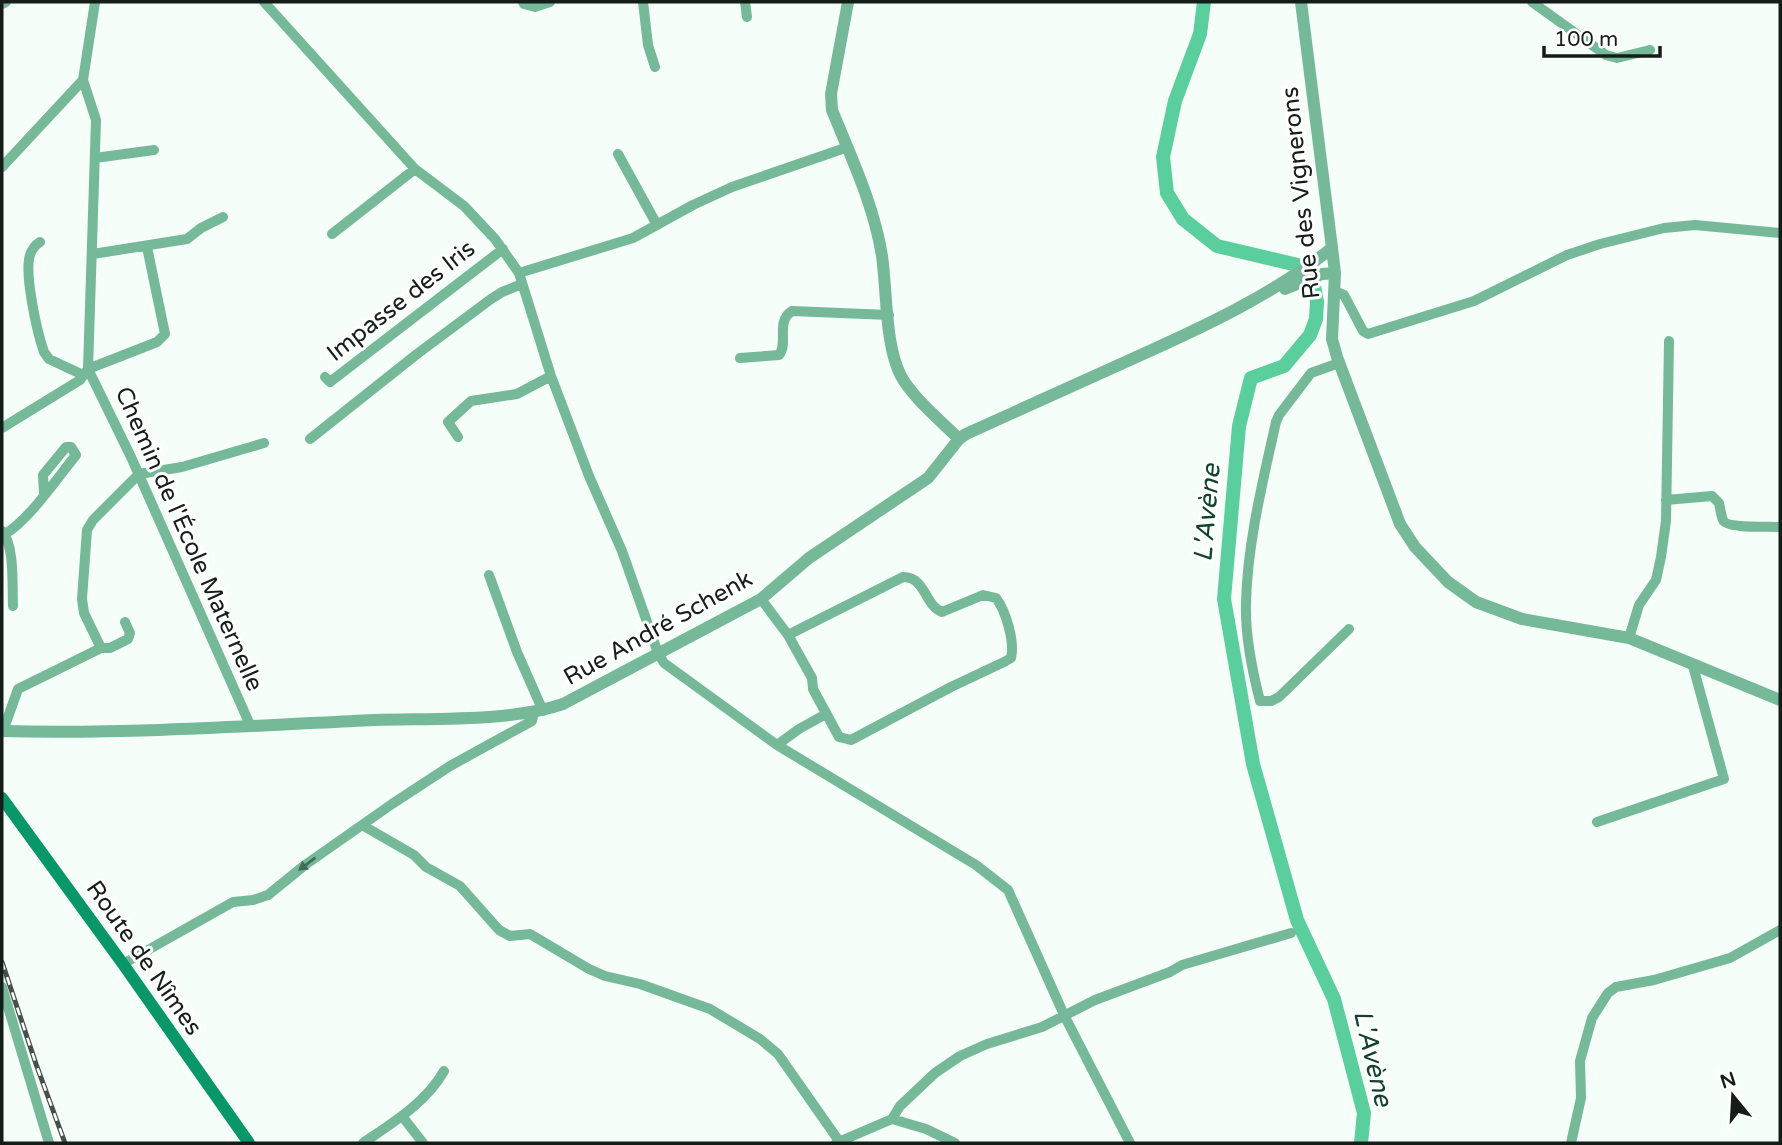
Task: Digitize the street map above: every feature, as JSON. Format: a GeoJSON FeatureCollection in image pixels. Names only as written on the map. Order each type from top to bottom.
{"type":"FeatureCollection","features":[{"type":"Feature","properties":{"kind":"main road","name":"Route de Nîmes"},"geometry":{"type":"LineString","coordinates":[[2,798],[249,1143]]}},
{"type":"Feature","properties":{"kind":"street"},"geometry":{"type":"LineString","coordinates":[[2,4],[6,2]]}},
{"type":"Feature","properties":{"kind":"street"},"geometry":{"type":"LineString","coordinates":[[2,428],[80,380],[85,372],[93,254],[96,120],[83,80],[95,2]]}},
{"type":"Feature","properties":{"kind":"street"},"geometry":{"type":"LineString","coordinates":[[264,2],[415,169],[464,206],[503,249],[519,273],[551,376],[664,663],[777,745],[976,865],[1008,890],[1065,1017],[1130,1143]]}},
{"type":"Feature","properties":{"kind":"street"},"geometry":{"type":"LineString","coordinates":[[523,2],[535,7],[550,2]]}},
{"type":"Feature","properties":{"kind":"street"},"geometry":{"type":"LineString","coordinates":[[643,2],[648,45],[655,66]]}},
{"type":"Feature","properties":{"kind":"street"},"geometry":{"type":"LineString","coordinates":[[745,2],[747,17]]}},
{"type":"Feature","properties":{"kind":"street"},"geometry":{"type":"LineString","coordinates":[[848,2],[831,94],[832,110],[875,225],[882,255],[892,347],[901,375],[908,386],[959,439]]}},
{"type":"Feature","properties":{"kind":"street","name":"Rue des Vignerons"},"geometry":{"type":"LineString","coordinates":[[1301,2],[1332,248],[1328,273],[1334,291],[1332,339],[1400,524],[1415,547],[1463,595],[1508,615],[1629,638],[1780,700]]}},
{"type":"Feature","properties":{"kind":"street"},"geometry":{"type":"LineString","coordinates":[[1532,2],[1606,55],[1617,58],[1650,50]]}},
{"type":"Feature","properties":{"kind":"street"},"geometry":{"type":"LineString","coordinates":[[2,167],[83,80]]}},
{"type":"Feature","properties":{"kind":"street"},"geometry":{"type":"LineString","coordinates":[[519,273],[633,238],[732,187],[848,147]]}},
{"type":"Feature","properties":{"kind":"street"},"geometry":{"type":"LineString","coordinates":[[94,158],[155,150]]}},
{"type":"Feature","properties":{"kind":"street"},"geometry":{"type":"LineString","coordinates":[[618,154],[657,225]]}},
{"type":"Feature","properties":{"kind":"street"},"geometry":{"type":"LineString","coordinates":[[331,233],[415,169]]}},
{"type":"Feature","properties":{"kind":"street"},"geometry":{"type":"LineString","coordinates":[[93,254],[187,239],[223,217]]}},
{"type":"Feature","properties":{"kind":"street"},"geometry":{"type":"LineString","coordinates":[[1334,291],[1344,295],[1363,331],[1368,334],[1474,301],[1578,251],[1664,228],[1695,225],[1780,233]]}},
{"type":"Feature","properties":{"kind":"street"},"geometry":{"type":"LineString","coordinates":[[40,242],[31,251],[29,259],[32,302],[44,352],[49,359],[85,372],[157,342],[165,334],[147,247]]}},
{"type":"Feature","properties":{"kind":"street","name":"Rue André Schenk"},"geometry":{"type":"LineString","coordinates":[[1296,280],[1332,248]]}},
{"type":"Feature","properties":{"kind":"street","name":"Impasse des Iris"},"geometry":{"type":"LineString","coordinates":[[326,377],[330,382],[503,249]]}},
{"type":"Feature","properties":{"kind":"street","name":"Rue André Schenk"},"geometry":{"type":"LineString","coordinates":[[2,731],[251,726],[538,712],[563,704],[747,609],[809,558],[928,478],[959,439],[1296,280],[1328,273]]}},
{"type":"Feature","properties":{"kind":"street"},"geometry":{"type":"LineString","coordinates":[[310,439],[337,424],[417,354],[491,299],[522,284]]}},
{"type":"Feature","properties":{"kind":"street"},"geometry":{"type":"LineString","coordinates":[[740,358],[779,355],[783,350],[784,321],[792,311],[889,315]]}},
{"type":"Feature","properties":{"kind":"street"},"geometry":{"type":"LineString","coordinates":[[1629,638],[1639,605],[1656,580],[1661,557],[1666,500],[1669,341]]}},
{"type":"Feature","properties":{"kind":"street"},"geometry":{"type":"LineString","coordinates":[[1339,363],[1311,373],[1276,422],[1255,535],[1246,603],[1250,653],[1260,701],[1279,697],[1349,629]]}},
{"type":"Feature","properties":{"kind":"street","name":"Chemin de l'École Maternelle"},"geometry":{"type":"LineString","coordinates":[[85,372],[139,474],[251,726]]}},
{"type":"Feature","properties":{"kind":"street"},"geometry":{"type":"LineString","coordinates":[[458,437],[448,422],[471,401],[517,394],[551,376]]}},
{"type":"Feature","properties":{"kind":"street"},"geometry":{"type":"LineString","coordinates":[[101,648],[84,613],[82,599],[89,527],[139,474],[182,467],[264,443]]}},
{"type":"Feature","properties":{"kind":"street"},"geometry":{"type":"LineString","coordinates":[[13,606],[10,556],[4,532],[14,529],[44,493]]}},
{"type":"Feature","properties":{"kind":"street"},"geometry":{"type":"LineString","coordinates":[[1666,500],[1712,496],[1719,503],[1726,524],[1780,527]]}},
{"type":"Feature","properties":{"kind":"street"},"geometry":{"type":"LineString","coordinates":[[123,964],[233,902],[268,895],[305,865],[450,766],[532,721],[538,712],[489,575]]}},
{"type":"Feature","properties":{"kind":"street"},"geometry":{"type":"LineString","coordinates":[[761,599],[788,635],[812,678],[813,689],[839,737],[850,740],[1011,658],[1013,650],[1001,604],[996,597],[983,595],[942,612],[935,609],[917,580],[911,577],[903,577],[788,635]]}},
{"type":"Feature","properties":{"kind":"street"},"geometry":{"type":"LineString","coordinates":[[2,731],[18,690],[101,648],[114,646],[130,638],[125,622]]}},
{"type":"Feature","properties":{"kind":"street"},"geometry":{"type":"LineString","coordinates":[[1597,822],[1724,779],[1693,666]]}},
{"type":"Feature","properties":{"kind":"street"},"geometry":{"type":"LineString","coordinates":[[777,745],[826,714]]}},
{"type":"Feature","properties":{"kind":"street"},"geometry":{"type":"LineString","coordinates":[[362,825],[460,886],[499,930],[510,936],[530,934],[589,969],[710,1009],[760,1039],[778,1054],[837,1142],[892,1119],[900,1106],[935,1073],[960,1056],[987,1044],[1042,1027],[1095,1000],[1182,965],[1291,933]]}},
{"type":"Feature","properties":{"kind":"street"},"geometry":{"type":"LineString","coordinates":[[1571,1143],[1581,1098],[1580,1061],[1592,1018],[1608,993],[1616,987],[1654,980],[1730,958],[1780,930]]}},
{"type":"Feature","properties":{"kind":"street"},"geometry":{"type":"LineString","coordinates":[[2,987],[50,1143]]}},
{"type":"Feature","properties":{"kind":"street"},"geometry":{"type":"LineString","coordinates":[[363,1143],[402,1116],[436,1085],[444,1071]]}},
{"type":"Feature","properties":{"kind":"street"},"geometry":{"type":"LineString","coordinates":[[402,1116],[423,1143]]}},
{"type":"Feature","properties":{"kind":"street"},"geometry":{"type":"LineString","coordinates":[[892,1119],[926,1129],[955,1143]]}},
{"type":"Feature","properties":{"kind":"waterway","name":"L'Avène"},"geometry":{"type":"LineString","coordinates":[[1204,2],[1200,34],[1175,101],[1163,157],[1167,193],[1183,219],[1217,246],[1302,266],[1313,280],[1317,302],[1316,319],[1310,335],[1284,366],[1251,378],[1239,426],[1224,599],[1253,764],[1297,920],[1334,999],[1364,1113],[1361,1143]]}},
{"type":"Feature","properties":{"kind":"railway"},"geometry":{"type":"LineString","coordinates":[[2,962],[65,1143]]}}]}
